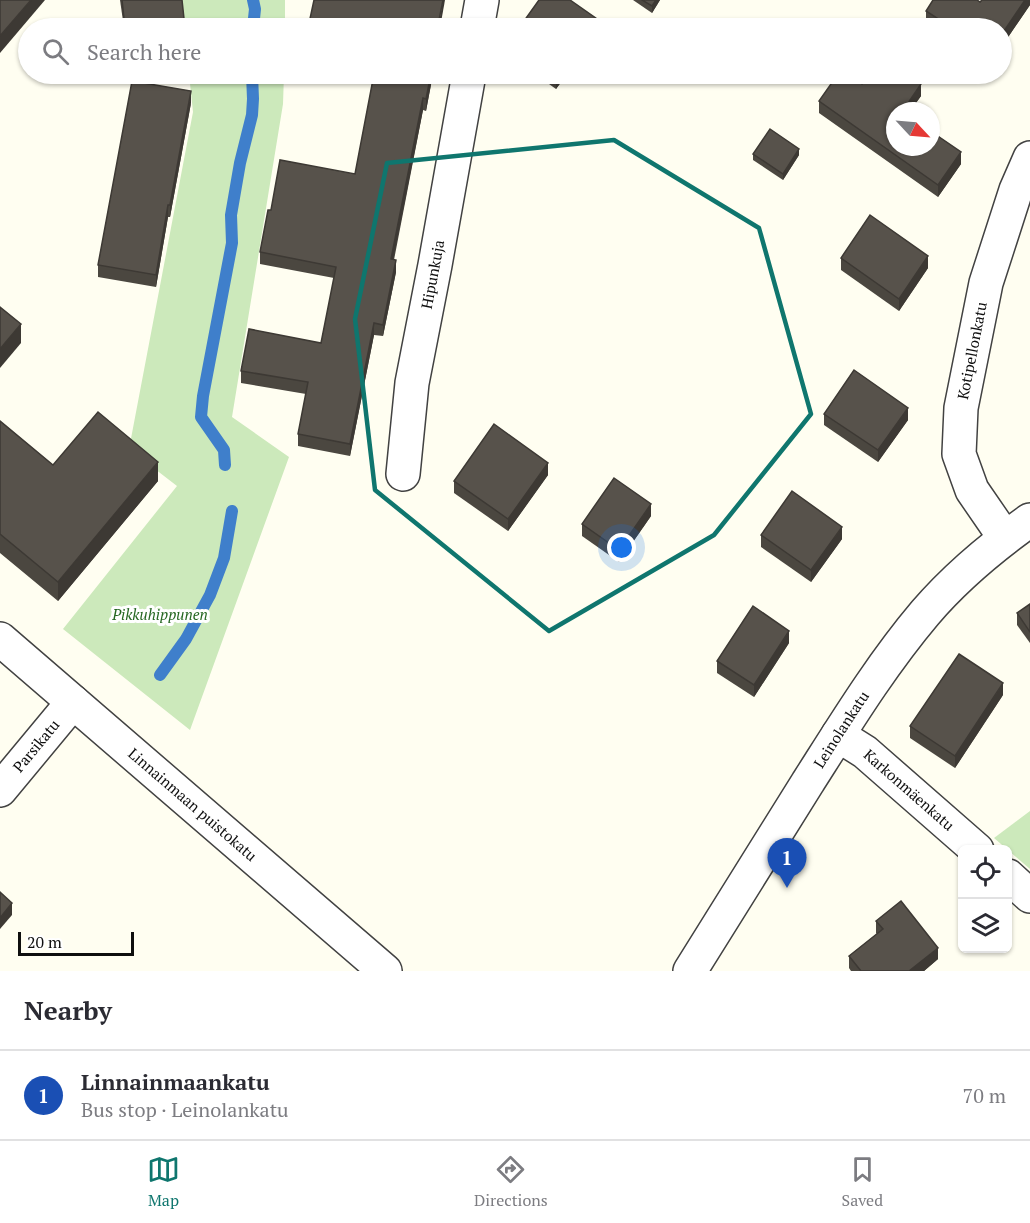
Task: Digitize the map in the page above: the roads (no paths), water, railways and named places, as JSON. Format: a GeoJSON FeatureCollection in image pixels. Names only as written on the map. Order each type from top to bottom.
{"type":"FeatureCollection","features":[{"type":"Feature","properties":{"kind":"street"},"geometry":{"type":"LineString","coordinates":[[479,18],[482,0]]}},
{"type":"Feature","properties":{"kind":"street","name":"Hipunkuja"},"geometry":{"type":"LineString","coordinates":[[403,474],[412,383],[467,84]]}},
{"type":"Feature","properties":{"kind":"street","name":"Kotipellonkatu"},"geometry":{"type":"LineString","coordinates":[[1018,529],[972,490],[959,454],[961,408],[986,283],[1016,190],[1030,158]]}},
{"type":"Feature","properties":{"kind":"street","name":"Leinolankatu"},"geometry":{"type":"LineString","coordinates":[[690,971],[838,735],[898,646],[953,584],[1018,529]]}},
{"type":"Feature","properties":{"kind":"street","name":"Linnainmaan puistokatu"},"geometry":{"type":"LineString","coordinates":[[0,639],[385,971]]}},
{"type":"Feature","properties":{"kind":"street","name":"Parsikatu"},"geometry":{"type":"LineString","coordinates":[[0,789],[73,702]]}},
{"type":"Feature","properties":{"kind":"street","name":"Karkonmäenkatu"},"geometry":{"type":"LineString","coordinates":[[838,735],[865,752],[972,845]]}},
{"type":"Feature","properties":{"kind":"street"},"geometry":{"type":"LineString","coordinates":[[1012,880],[1030,896]]}},
{"type":"Feature","properties":{"kind":"waterway"},"geometry":{"type":"LineString","coordinates":[[253,0],[254,18]]}},
{"type":"Feature","properties":{"kind":"waterway"},"geometry":{"type":"LineString","coordinates":[[225,465],[224,450],[201,417],[232,243],[231,215],[240,163],[252,115],[252,84]]}},
{"type":"Feature","properties":{"kind":"waterway"},"geometry":{"type":"LineString","coordinates":[[160,675],[186,639],[210,595],[224,558],[232,511]]}},
{"type":"Feature","properties":{"kind":"place","name":"Linnainmaankatu"},"geometry":{"type":"Point","coordinates":[787,888]}},
{"type":"Feature","properties":{"kind":"park label","name":"Pikkuhippunen"},"geometry":{"type":"Point","coordinates":[160,615]}}]}
